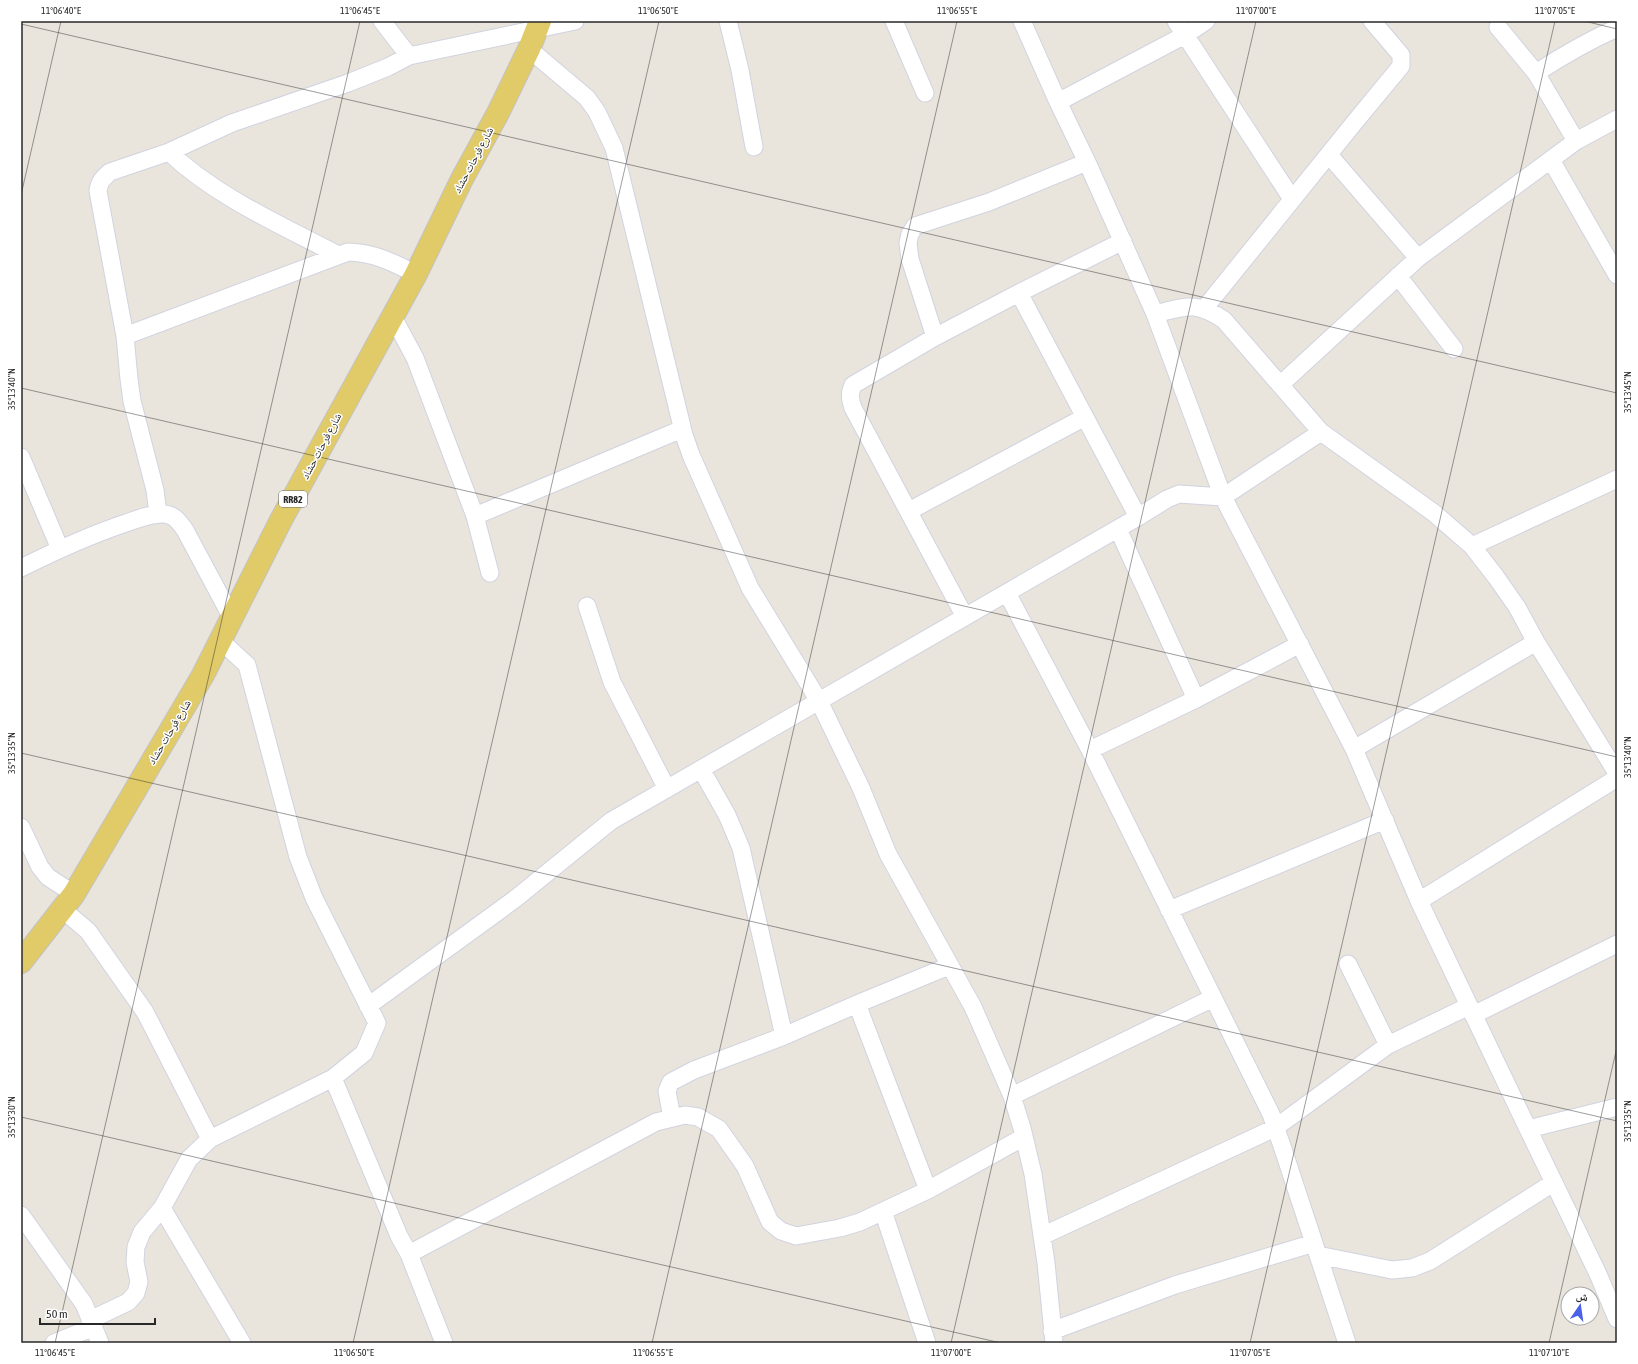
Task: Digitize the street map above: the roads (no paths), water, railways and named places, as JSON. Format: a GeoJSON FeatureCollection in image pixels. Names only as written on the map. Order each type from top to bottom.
{"type":"FeatureCollection","features":[{"type":"Feature","properties":{"kind":"main road","name":"شارع فرحات حشاد"},"geometry":{"type":"LineString","coordinates":[[21,962],[68,902],[203,675],[281,520],[416,274],[535,33]]}},
{"type":"Feature","properties":{"kind":"street"},"geometry":{"type":"LineString","coordinates":[[382,21],[408,56]]}},
{"type":"Feature","properties":{"kind":"street"},"geometry":{"type":"LineString","coordinates":[[158,514],[155,490],[132,401],[125,336],[98,191],[99,184],[110,172],[168,152],[232,122],[348,83],[388,67],[408,56],[535,33],[576,21]]}},
{"type":"Feature","properties":{"kind":"street"},"geometry":{"type":"LineString","coordinates":[[728,21],[740,70],[754,147]]}},
{"type":"Feature","properties":{"kind":"street"},"geometry":{"type":"LineString","coordinates":[[894,21],[925,93]]}},
{"type":"Feature","properties":{"kind":"street"},"geometry":{"type":"LineString","coordinates":[[1022,21],[1155,314],[1223,497],[1354,748],[1419,901],[1553,1183],[1612,1294],[1617,1319]]}},
{"type":"Feature","properties":{"kind":"street"},"geometry":{"type":"LineString","coordinates":[[1058,102],[1180,28],[1206,21]]}},
{"type":"Feature","properties":{"kind":"street"},"geometry":{"type":"LineString","coordinates":[[1204,309],[1401,66],[1401,55],[1372,21]]}},
{"type":"Feature","properties":{"kind":"street"},"geometry":{"type":"LineString","coordinates":[[1498,27],[1536,73],[1576,141]]}},
{"type":"Feature","properties":{"kind":"street"},"geometry":{"type":"LineString","coordinates":[[1180,28],[1292,200]]}},
{"type":"Feature","properties":{"kind":"street"},"geometry":{"type":"LineString","coordinates":[[1536,73],[1564,55],[1617,28]]}},
{"type":"Feature","properties":{"kind":"street"},"geometry":{"type":"LineString","coordinates":[[535,33],[597,112],[614,148],[682,429],[691,455],[750,588],[819,701],[861,788],[888,854],[973,1007],[1012,1096],[1033,1174],[1042,1236],[1053,1337],[1175,1285],[1316,1249],[1392,1270],[1412,1268],[1430,1261],[1553,1183]]}},
{"type":"Feature","properties":{"kind":"street"},"geometry":{"type":"LineString","coordinates":[[1280,385],[1418,258],[1576,141],[1617,119]]}},
{"type":"Feature","properties":{"kind":"street"},"geometry":{"type":"LineString","coordinates":[[168,152],[188,169],[221,192],[338,255]]}},
{"type":"Feature","properties":{"kind":"street"},"geometry":{"type":"LineString","coordinates":[[1328,155],[1418,258]]}},
{"type":"Feature","properties":{"kind":"street"},"geometry":{"type":"LineString","coordinates":[[1551,160],[1617,275]]}},
{"type":"Feature","properties":{"kind":"street"},"geometry":{"type":"LineString","coordinates":[[935,338],[910,259],[908,243],[910,234],[915,226],[989,202],[1087,162]]}},
{"type":"Feature","properties":{"kind":"street"},"geometry":{"type":"LineString","coordinates":[[965,617],[853,408],[850,399],[850,392],[853,385],[935,338],[1019,293],[1123,241]]}},
{"type":"Feature","properties":{"kind":"street"},"geometry":{"type":"LineString","coordinates":[[125,336],[348,252],[366,253],[382,258],[416,274]]}},
{"type":"Feature","properties":{"kind":"street"},"geometry":{"type":"LineString","coordinates":[[1398,276],[1454,349]]}},
{"type":"Feature","properties":{"kind":"street"},"geometry":{"type":"LineString","coordinates":[[1019,293],[1138,517]]}},
{"type":"Feature","properties":{"kind":"street"},"geometry":{"type":"LineString","coordinates":[[1155,314],[1183,308],[1197,307],[1210,311],[1224,320],[1321,432],[1434,512],[1472,546],[1517,607],[1536,642],[1617,773]]}},
{"type":"Feature","properties":{"kind":"street"},"geometry":{"type":"LineString","coordinates":[[393,317],[415,358],[475,516],[490,573]]}},
{"type":"Feature","properties":{"kind":"street"},"geometry":{"type":"LineString","coordinates":[[909,511],[1085,417]]}},
{"type":"Feature","properties":{"kind":"street"},"geometry":{"type":"LineString","coordinates":[[475,516],[682,429]]}},
{"type":"Feature","properties":{"kind":"street"},"geometry":{"type":"LineString","coordinates":[[368,1006],[515,899],[611,821],[1118,529],[1167,499],[1179,494],[1223,497],[1321,432]]}},
{"type":"Feature","properties":{"kind":"street"},"geometry":{"type":"LineString","coordinates":[[21,457],[60,549]]}},
{"type":"Feature","properties":{"kind":"street"},"geometry":{"type":"LineString","coordinates":[[1472,546],[1617,480]]}},
{"type":"Feature","properties":{"kind":"street"},"geometry":{"type":"LineString","coordinates":[[21,568],[60,549],[105,530],[150,515],[165,514],[176,518],[185,530],[232,618]]}},
{"type":"Feature","properties":{"kind":"street"},"geometry":{"type":"LineString","coordinates":[[1118,529],[1196,699]]}},
{"type":"Feature","properties":{"kind":"street"},"geometry":{"type":"LineString","coordinates":[[1006,593],[1090,750],[1271,1114],[1284,1149],[1347,1343]]}},
{"type":"Feature","properties":{"kind":"street"},"geometry":{"type":"LineString","coordinates":[[587,606],[612,682],[667,789]]}},
{"type":"Feature","properties":{"kind":"street"},"geometry":{"type":"LineString","coordinates":[[54,1343],[128,1302],[136,1293],[139,1282],[135,1262],[136,1247],[142,1232],[162,1208],[189,1159],[210,1139],[334,1078],[364,1053],[377,1023],[314,898],[298,857],[247,665],[221,641]]}},
{"type":"Feature","properties":{"kind":"street"},"geometry":{"type":"LineString","coordinates":[[1354,748],[1536,642]]}},
{"type":"Feature","properties":{"kind":"street"},"geometry":{"type":"LineString","coordinates":[[1090,750],[1196,699],[1300,644]]}},
{"type":"Feature","properties":{"kind":"street"},"geometry":{"type":"LineString","coordinates":[[701,769],[727,815],[740,848],[784,1036]]}},
{"type":"Feature","properties":{"kind":"street"},"geometry":{"type":"LineString","coordinates":[[1419,901],[1617,778]]}},
{"type":"Feature","properties":{"kind":"street"},"geometry":{"type":"LineString","coordinates":[[1169,910],[1385,820]]}},
{"type":"Feature","properties":{"kind":"street"},"geometry":{"type":"LineString","coordinates":[[21,827],[40,867],[68,902],[145,1012],[210,1139]]}},
{"type":"Feature","properties":{"kind":"street"},"geometry":{"type":"LineString","coordinates":[[1042,1236],[1275,1128],[1388,1045],[1471,1011],[1617,944]]}},
{"type":"Feature","properties":{"kind":"street"},"geometry":{"type":"LineString","coordinates":[[1348,964],[1388,1045]]}},
{"type":"Feature","properties":{"kind":"street"},"geometry":{"type":"LineString","coordinates":[[672,1118],[667,1091],[671,1082],[694,1070],[784,1036],[856,1004],[949,966]]}},
{"type":"Feature","properties":{"kind":"street"},"geometry":{"type":"LineString","coordinates":[[1012,1096],[1213,998]]}},
{"type":"Feature","properties":{"kind":"street"},"geometry":{"type":"LineString","coordinates":[[856,1004],[928,1190]]}},
{"type":"Feature","properties":{"kind":"street"},"geometry":{"type":"LineString","coordinates":[[334,1078],[399,1236],[409,1254],[444,1343]]}},
{"type":"Feature","properties":{"kind":"street"},"geometry":{"type":"LineString","coordinates":[[1528,1129],[1617,1107]]}},
{"type":"Feature","properties":{"kind":"street"},"geometry":{"type":"LineString","coordinates":[[409,1254],[656,1122],[684,1115],[698,1117],[719,1129],[745,1166],[770,1222],[781,1231],[796,1236],[840,1228],[860,1222],[928,1190],[1024,1137]]}},
{"type":"Feature","properties":{"kind":"street"},"geometry":{"type":"LineString","coordinates":[[162,1208],[242,1343]]}},
{"type":"Feature","properties":{"kind":"street"},"geometry":{"type":"LineString","coordinates":[[883,1211],[927,1343]]}},
{"type":"Feature","properties":{"kind":"street"},"geometry":{"type":"LineString","coordinates":[[21,1215],[84,1304],[100,1343]]}}]}
